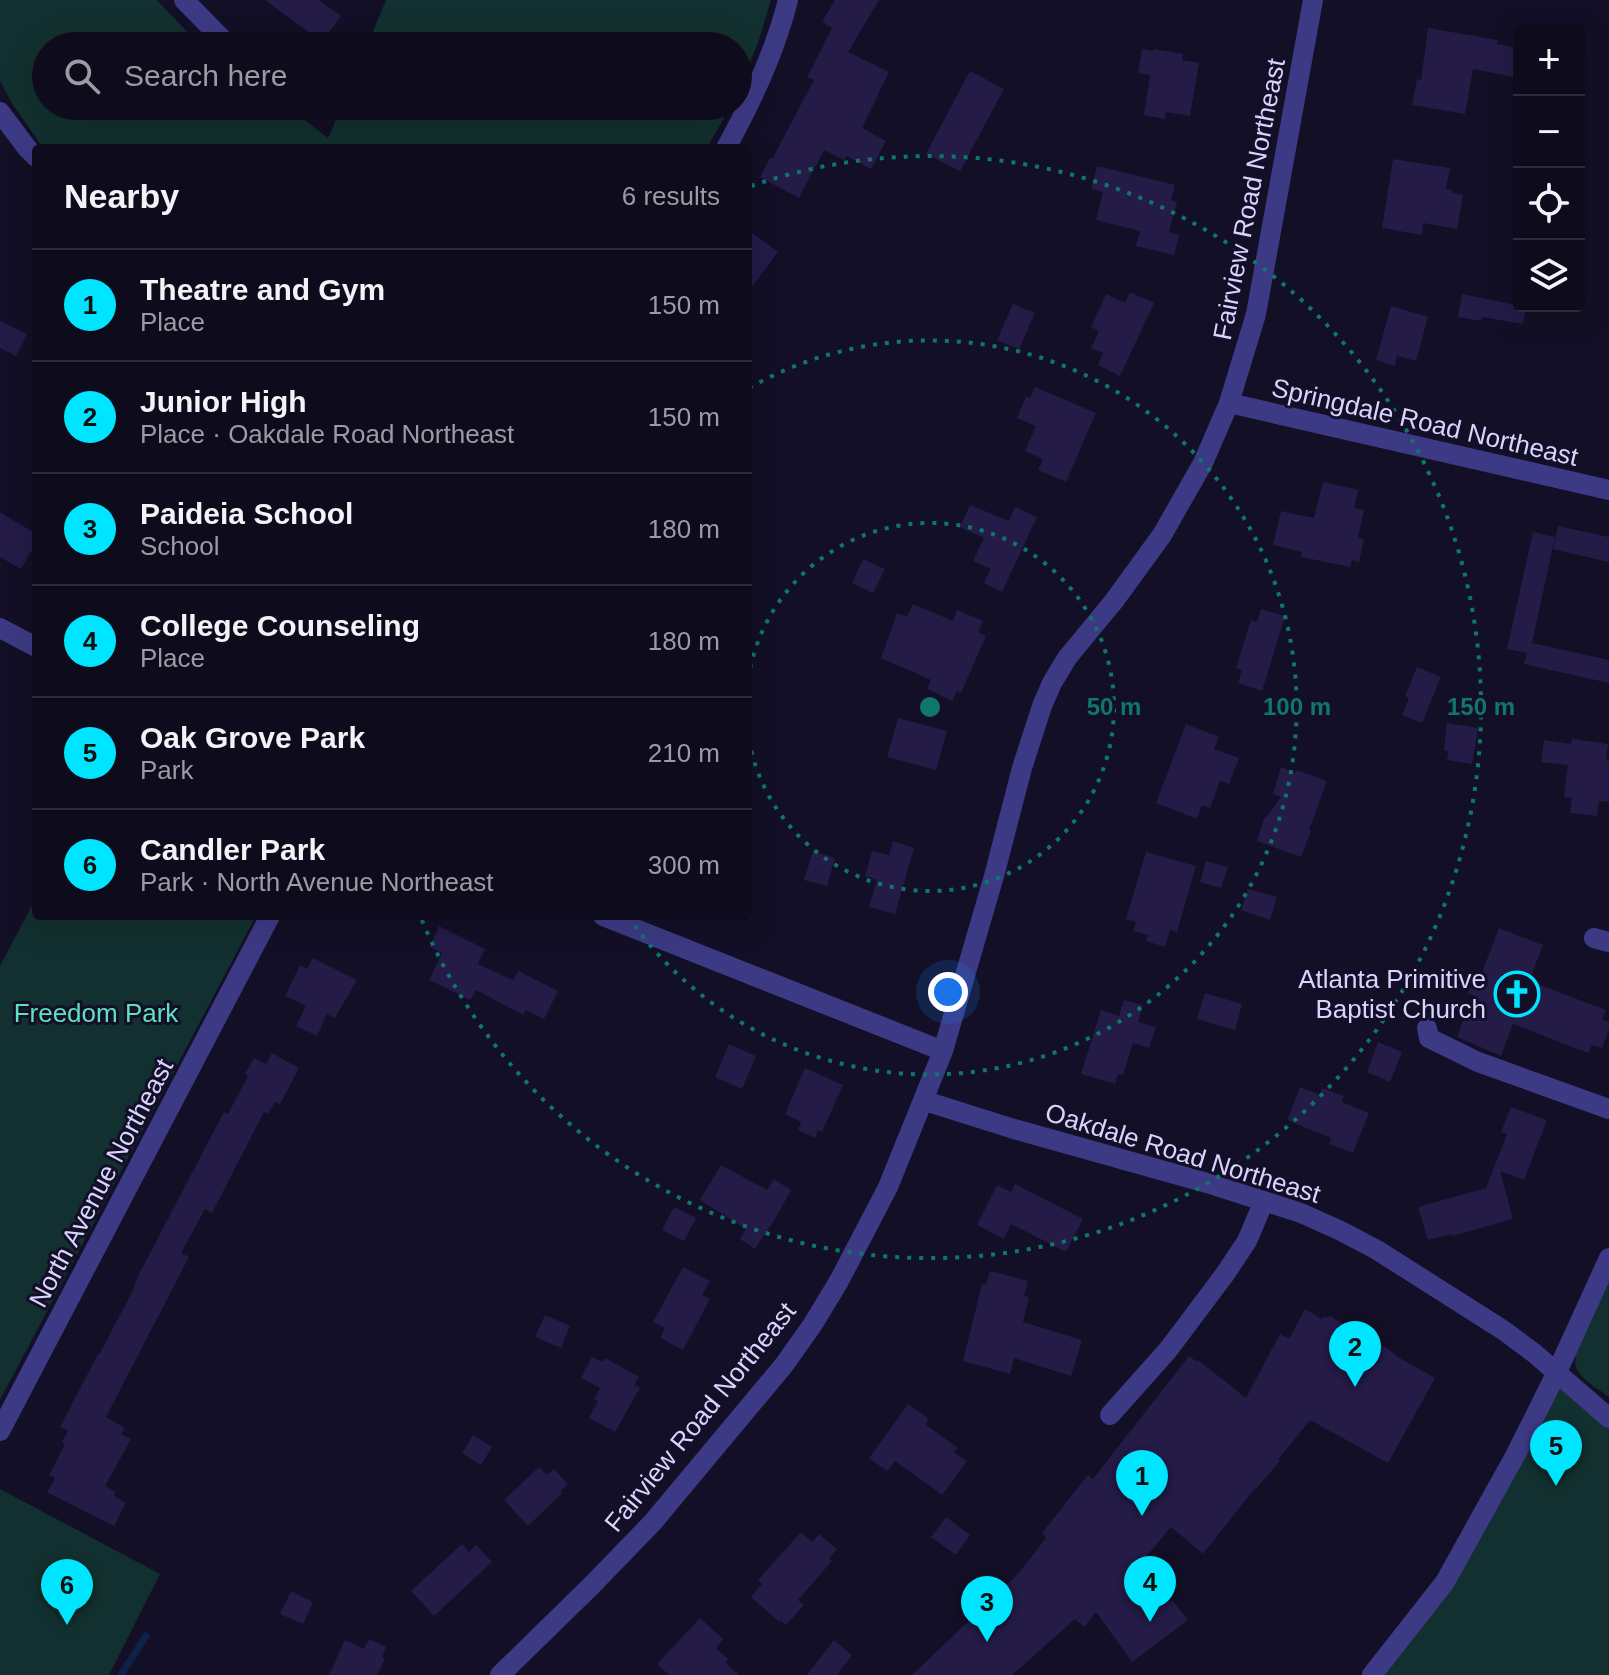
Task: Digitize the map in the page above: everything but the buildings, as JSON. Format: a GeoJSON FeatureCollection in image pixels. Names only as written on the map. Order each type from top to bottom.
{"type":"FeatureCollection","features":[{"type":"Feature","properties":{"kind":"street"},"geometry":{"type":"LineString","coordinates":[[184,0],[215,32]]}},
{"type":"Feature","properties":{"kind":"street"},"geometry":{"type":"LineString","coordinates":[[752,97],[780,34],[788,0]]}},
{"type":"Feature","properties":{"kind":"street","name":"Fairview Road Northeast"},"geometry":{"type":"LineString","coordinates":[[500,1675],[653,1522],[784,1365],[813,1324],[888,1187],[943,1051],[1022,768],[1052,683],[1067,658],[1162,535],[1203,463],[1229,403],[1259,302],[1313,0]]}},
{"type":"Feature","properties":{"kind":"street"},"geometry":{"type":"LineString","coordinates":[[0,112],[32,153]]}},
{"type":"Feature","properties":{"kind":"street"},"geometry":{"type":"LineString","coordinates":[[728,144],[741,120]]}},
{"type":"Feature","properties":{"kind":"street","name":"Springdale Road Northeast"},"geometry":{"type":"LineString","coordinates":[[1229,403],[1609,490]]}},
{"type":"Feature","properties":{"kind":"street"},"geometry":{"type":"LineString","coordinates":[[0,628],[32,645]]}},
{"type":"Feature","properties":{"kind":"street","name":"North Avenue Northeast"},"geometry":{"type":"LineString","coordinates":[[0,1431],[268,920]]}},
{"type":"Feature","properties":{"kind":"street"},"geometry":{"type":"LineString","coordinates":[[613,920],[943,1051]]}},
{"type":"Feature","properties":{"kind":"street"},"geometry":{"type":"LineString","coordinates":[[1427,1028],[1429,1038],[1478,1062],[1609,1109]]}},
{"type":"Feature","properties":{"kind":"street","name":"Oakdale Road Northeast"},"geometry":{"type":"LineString","coordinates":[[925,1101],[1301,1213],[1377,1250],[1503,1330],[1609,1418]]}},
{"type":"Feature","properties":{"kind":"street"},"geometry":{"type":"LineString","coordinates":[[1110,1415],[1168,1350],[1225,1274],[1247,1241],[1264,1201]]}},
{"type":"Feature","properties":{"kind":"street"},"geometry":{"type":"LineString","coordinates":[[1372,1675],[1445,1582],[1516,1454],[1609,1258]]}},
{"type":"Feature","properties":{"kind":"green space"},"geometry":{"type":"Polygon","coordinates":[[[0,0],[157,0],[187,32],[32,32],[32,120],[305,120],[328,138],[336,120],[723,120],[709,144],[40,144],[0,81],[0,0]]]}},
{"type":"Feature","properties":{"kind":"green space"},"geometry":{"type":"Polygon","coordinates":[[[386,0],[771,0],[752,57],[752,32],[373,32],[386,0]]]}},
{"type":"Feature","properties":{"kind":"green space","name":"Freedom Park"},"geometry":{"type":"Polygon","coordinates":[[[32,906],[32,920],[254,920],[0,1400],[0,966],[32,906]]]}},
{"type":"Feature","properties":{"kind":"green space"},"geometry":{"type":"Polygon","coordinates":[[[1609,1277],[1609,1397],[1582,1376],[1575,1359],[1587,1322],[1609,1277]]]}},
{"type":"Feature","properties":{"kind":"green space"},"geometry":{"type":"Polygon","coordinates":[[[1559,1380],[1609,1426],[1609,1675],[1363,1675],[1448,1581],[1559,1380]]]}},
{"type":"Feature","properties":{"kind":"green space"},"geometry":{"type":"Polygon","coordinates":[[[0,1489],[160,1574],[109,1675],[0,1675],[0,1489]]]}},
{"type":"Feature","properties":{"kind":"waterway"},"geometry":{"type":"LineString","coordinates":[[121,1675],[146,1636]]}},
{"type":"Feature","properties":{"kind":"place","name":"Atlanta Primitive Baptist Church"},"geometry":{"type":"Point","coordinates":[1517,994]}},
{"type":"Feature","properties":{"kind":"place","name":"Junior High"},"geometry":{"type":"Point","coordinates":[1355,1387]}},
{"type":"Feature","properties":{"kind":"place","name":"Oak Grove Park"},"geometry":{"type":"Point","coordinates":[1556,1486]}},
{"type":"Feature","properties":{"kind":"place","name":"Theatre and Gym"},"geometry":{"type":"Point","coordinates":[1142,1516]}},
{"type":"Feature","properties":{"kind":"place","name":"College Counseling"},"geometry":{"type":"Point","coordinates":[1150,1622]}},
{"type":"Feature","properties":{"kind":"place","name":"Candler Park"},"geometry":{"type":"Point","coordinates":[67,1625]}},
{"type":"Feature","properties":{"kind":"place","name":"Paideia School"},"geometry":{"type":"Point","coordinates":[987,1642]}}]}
